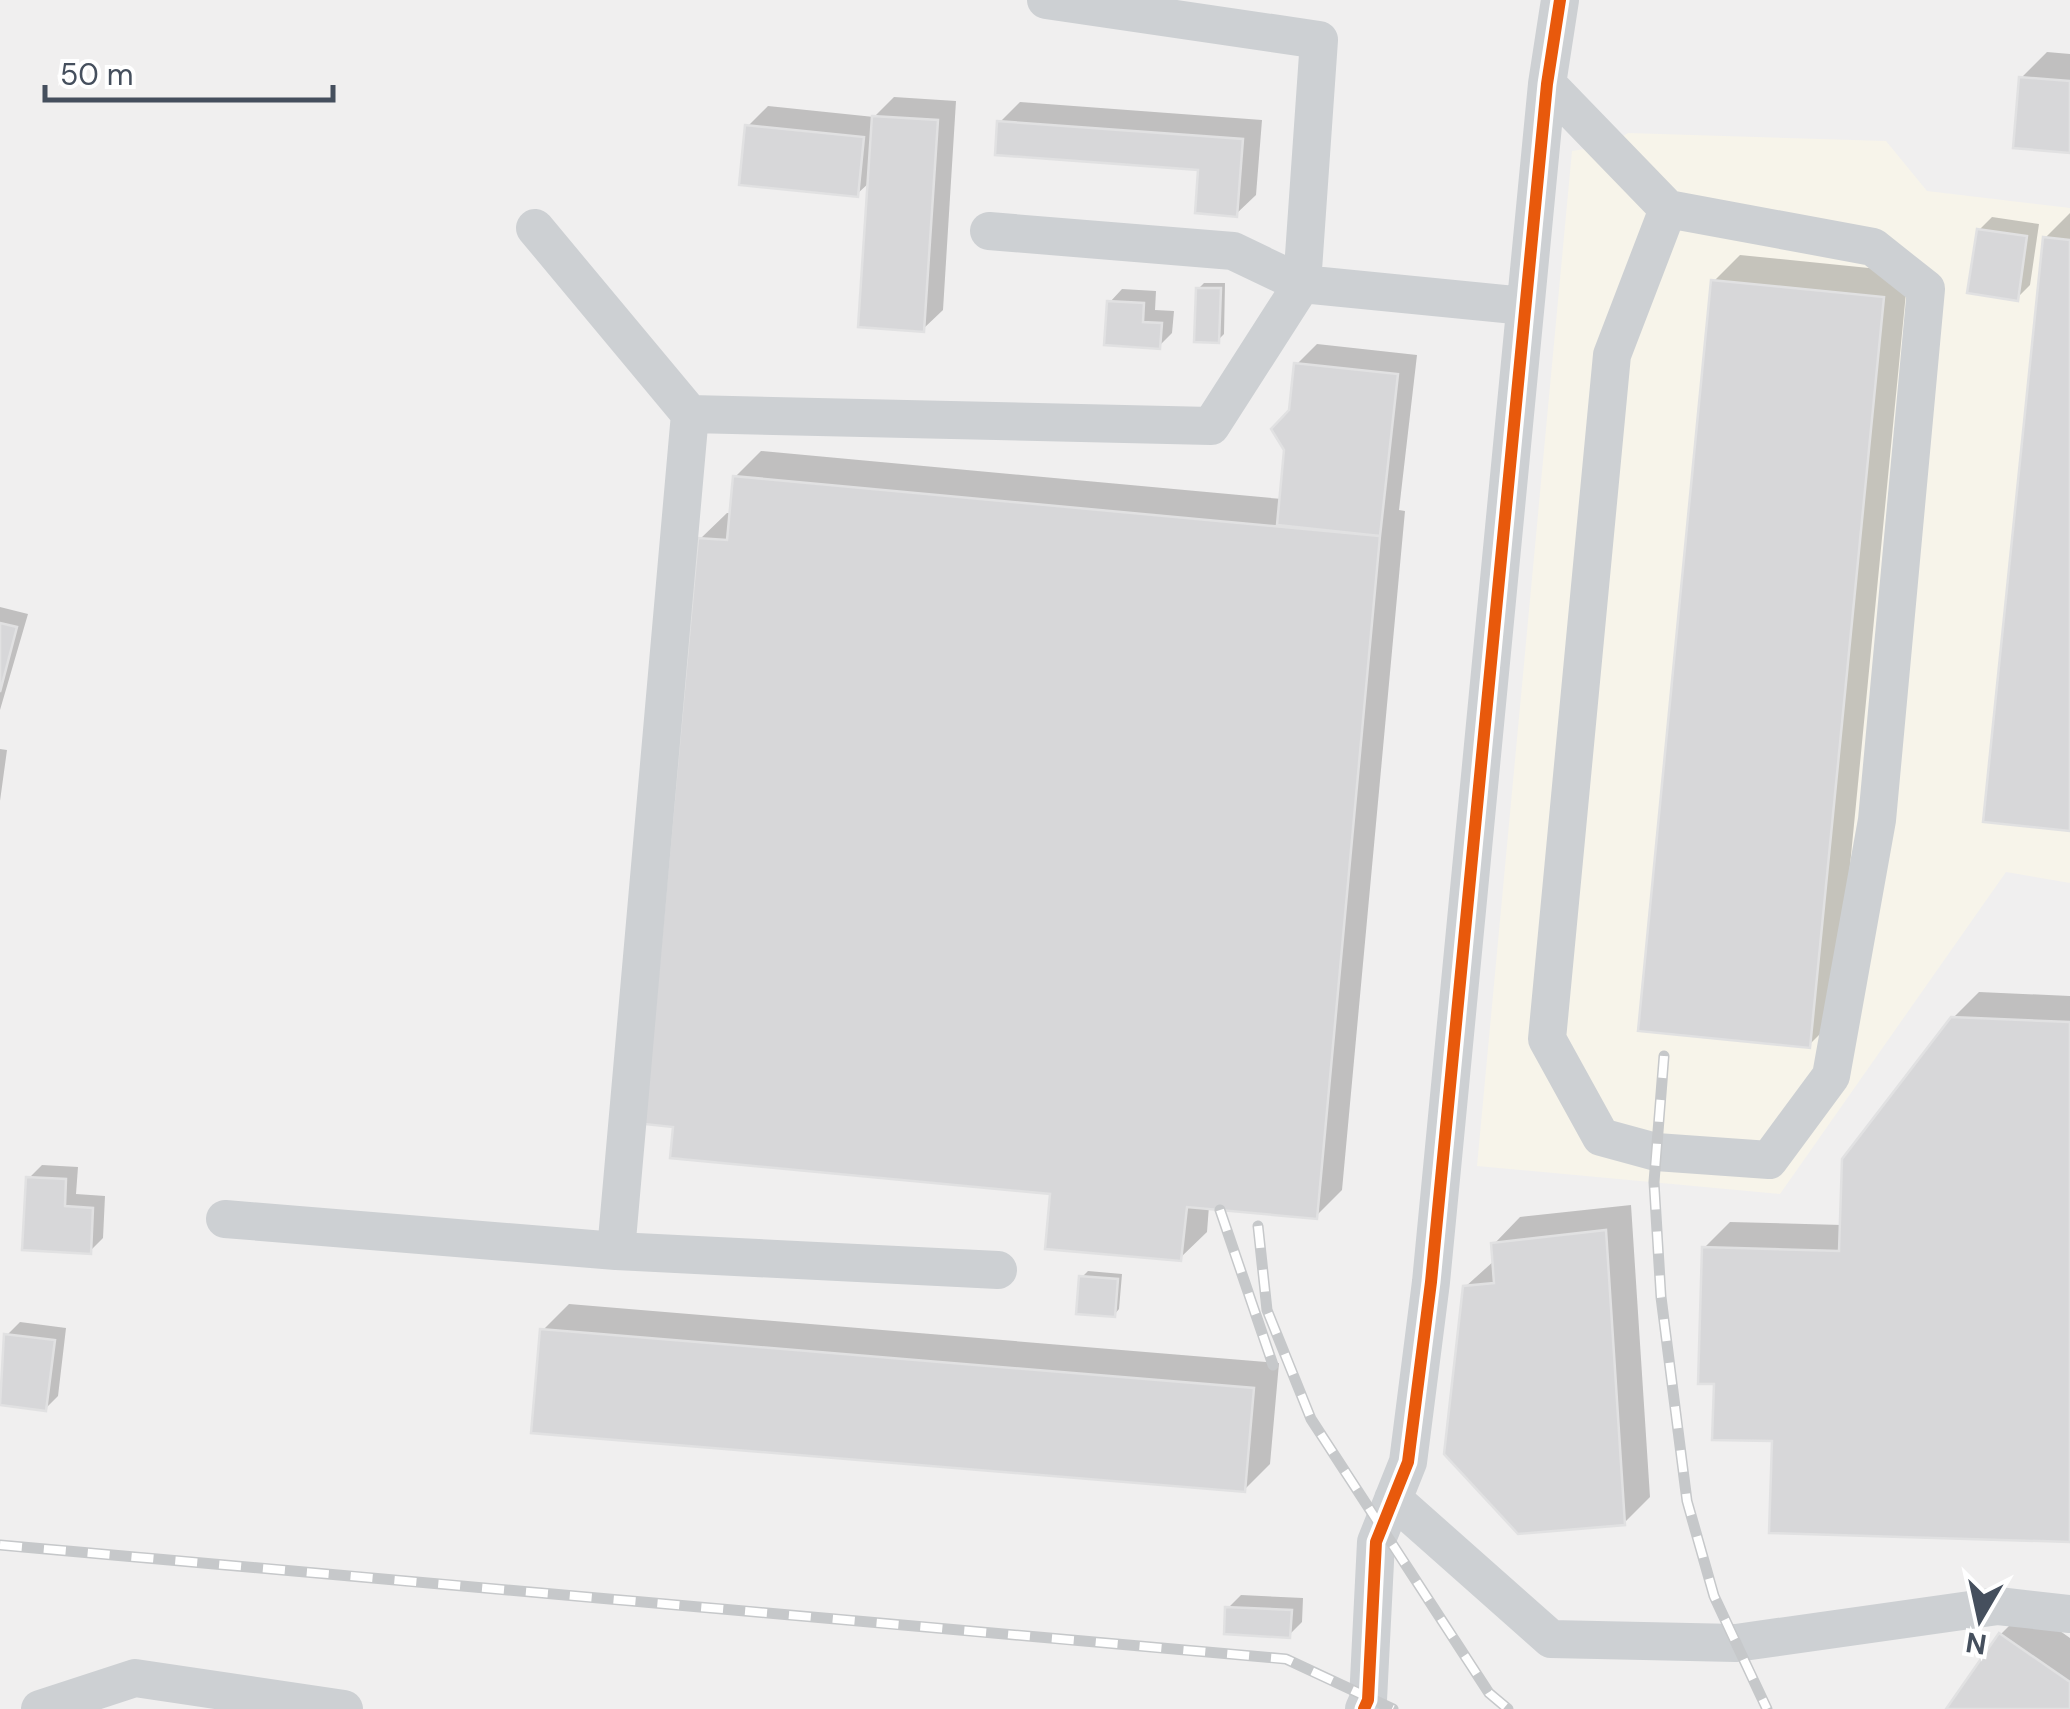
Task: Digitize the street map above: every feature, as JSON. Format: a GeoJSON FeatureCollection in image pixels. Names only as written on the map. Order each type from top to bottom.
{"type":"FeatureCollection","features":[{"type":"Feature","properties":{"kind":"street"},"geometry":{"type":"LineString","coordinates":[[690,414],[1212,426],[1302,284],[1319,40],[1046,0]]}},
{"type":"Feature","properties":{"kind":"street"},"geometry":{"type":"LineString","coordinates":[[1364,1709],[1368,1700],[1376,1542],[1408,1462],[1432,1262],[1547,84],[1560,0]]}},
{"type":"Feature","properties":{"kind":"street"},"geometry":{"type":"LineString","coordinates":[[1547,84],[1668,209],[1873,247],[1926,289],[1874,838],[1831,1076],[1769,1160],[1656,1152],[1600,1137],[1547,1039],[1612,355],[1668,209]]}},
{"type":"Feature","properties":{"kind":"street"},"geometry":{"type":"LineString","coordinates":[[535,228],[690,414],[616,1251]]}},
{"type":"Feature","properties":{"kind":"street"},"geometry":{"type":"LineString","coordinates":[[989,232],[1232,250],[1302,284],[1525,306]]}},
{"type":"Feature","properties":{"kind":"street"},"geometry":{"type":"LineString","coordinates":[[225,1219],[616,1251],[998,1270]]}},
{"type":"Feature","properties":{"kind":"street"},"geometry":{"type":"LineString","coordinates":[[1393,1499],[1551,1639],[1736,1643],[1998,1606],[2070,1614]]}},
{"type":"Feature","properties":{"kind":"street"},"geometry":{"type":"LineString","coordinates":[[40,1709],[135,1678],[344,1709]]}},
{"type":"Feature","properties":{"kind":"shaded area"},"geometry":{"type":"Polygon","coordinates":[[[1628,133],[1886,141],[1927,191],[2070,208],[2070,883],[2006,872],[1780,1194],[1477,1166],[1572,151],[1609,145],[1628,133]]]}},
{"type":"Feature","properties":{"kind":"building"},"geometry":{"type":"Polygon","coordinates":[[[2019,77],[2070,81],[2070,153],[2013,148],[2019,77]]]}},
{"type":"Feature","properties":{"kind":"building"},"geometry":{"type":"Polygon","coordinates":[[[872,116],[938,120],[924,332],[858,327],[872,116]]]}},
{"type":"Feature","properties":{"kind":"building"},"geometry":{"type":"Polygon","coordinates":[[[997,121],[1243,139],[1237,217],[1195,213],[1198,170],[995,155],[997,121]]]}},
{"type":"Feature","properties":{"kind":"building"},"geometry":{"type":"Polygon","coordinates":[[[745,125],[864,137],[858,197],[739,185],[745,125]]]}},
{"type":"Feature","properties":{"kind":"building"},"geometry":{"type":"Polygon","coordinates":[[[1977,229],[2027,236],[2018,301],[1967,293],[1977,229]]]}},
{"type":"Feature","properties":{"kind":"building"},"geometry":{"type":"Polygon","coordinates":[[[2043,237],[2070,240],[2070,831],[1983,822],[2043,237]]]}},
{"type":"Feature","properties":{"kind":"building"},"geometry":{"type":"Polygon","coordinates":[[[1711,280],[1884,297],[1810,1048],[1638,1031],[1711,280]]]}},
{"type":"Feature","properties":{"kind":"building"},"geometry":{"type":"Polygon","coordinates":[[[1196,288],[1221,288],[1219,343],[1194,342],[1196,288]]]}},
{"type":"Feature","properties":{"kind":"building"},"geometry":{"type":"Polygon","coordinates":[[[1107,301],[1144,303],[1143,322],[1162,323],[1160,349],[1104,345],[1107,301]]]}},
{"type":"Feature","properties":{"kind":"building"},"geometry":{"type":"Polygon","coordinates":[[[1294,363],[1398,374],[1380,536],[1277,525],[1284,450],[1271,429],[1289,410],[1294,363]]]}},
{"type":"Feature","properties":{"kind":"building"},"geometry":{"type":"Polygon","coordinates":[[[733,476],[1380,536],[1317,1219],[1187,1207],[1181,1261],[1045,1249],[1050,1194],[670,1158],[673,1127],[644,1124],[698,538],[727,540],[733,476]]]}},
{"type":"Feature","properties":{"kind":"building"},"geometry":{"type":"Polygon","coordinates":[[[0,623],[17,627],[0,692],[0,623]]]}},
{"type":"Feature","properties":{"kind":"building"},"geometry":{"type":"Polygon","coordinates":[[[1951,1017],[2070,1022],[2070,1542],[1769,1533],[1772,1441],[1712,1440],[1714,1384],[1698,1384],[1702,1247],[1839,1251],[1842,1159],[1951,1017]]]}},
{"type":"Feature","properties":{"kind":"building"},"geometry":{"type":"Polygon","coordinates":[[[26,1177],[66,1179],[65,1206],[93,1208],[91,1254],[22,1250],[26,1177]]]}},
{"type":"Feature","properties":{"kind":"building"},"geometry":{"type":"Polygon","coordinates":[[[1606,1230],[1625,1525],[1518,1534],[1444,1454],[1463,1286],[1494,1283],[1491,1243],[1606,1230]]]}},
{"type":"Feature","properties":{"kind":"building"},"geometry":{"type":"Polygon","coordinates":[[[1079,1276],[1118,1279],[1115,1317],[1076,1314],[1079,1276]]]}},
{"type":"Feature","properties":{"kind":"building"},"geometry":{"type":"Polygon","coordinates":[[[540,1329],[1254,1388],[1245,1492],[531,1433],[540,1329]]]}},
{"type":"Feature","properties":{"kind":"building"},"geometry":{"type":"Polygon","coordinates":[[[4,1334],[55,1340],[46,1411],[0,1405],[4,1334]]]}},
{"type":"Feature","properties":{"kind":"building"},"geometry":{"type":"Polygon","coordinates":[[[1225,1607],[1292,1610],[1290,1638],[1224,1634],[1225,1607]]]}},
{"type":"Feature","properties":{"kind":"building"},"geometry":{"type":"Polygon","coordinates":[[[1999,1633],[2070,1682],[2070,1709],[1946,1709],[1999,1633]]]}},
{"type":"Feature","properties":{"kind":"railway"},"geometry":{"type":"LineString","coordinates":[[1664,1056],[1654,1182],[1661,1297],[1687,1501],[1714,1596],[1767,1709]]}},
{"type":"Feature","properties":{"kind":"railway"},"geometry":{"type":"LineString","coordinates":[[1220,1210],[1273,1365]]}},
{"type":"Feature","properties":{"kind":"railway"},"geometry":{"type":"LineString","coordinates":[[1258,1226],[1267,1310],[1311,1419],[1489,1693],[1508,1709]]}},
{"type":"Feature","properties":{"kind":"railway"},"geometry":{"type":"LineString","coordinates":[[0,1545],[1286,1659],[1393,1709]]}},
{"type":"Feature","properties":{"kind":"cycle path"},"geometry":{"type":"LineString","coordinates":[[1364,1709],[1368,1700],[1376,1542],[1408,1462],[1431,1282],[1547,84],[1560,0]]}}]}
